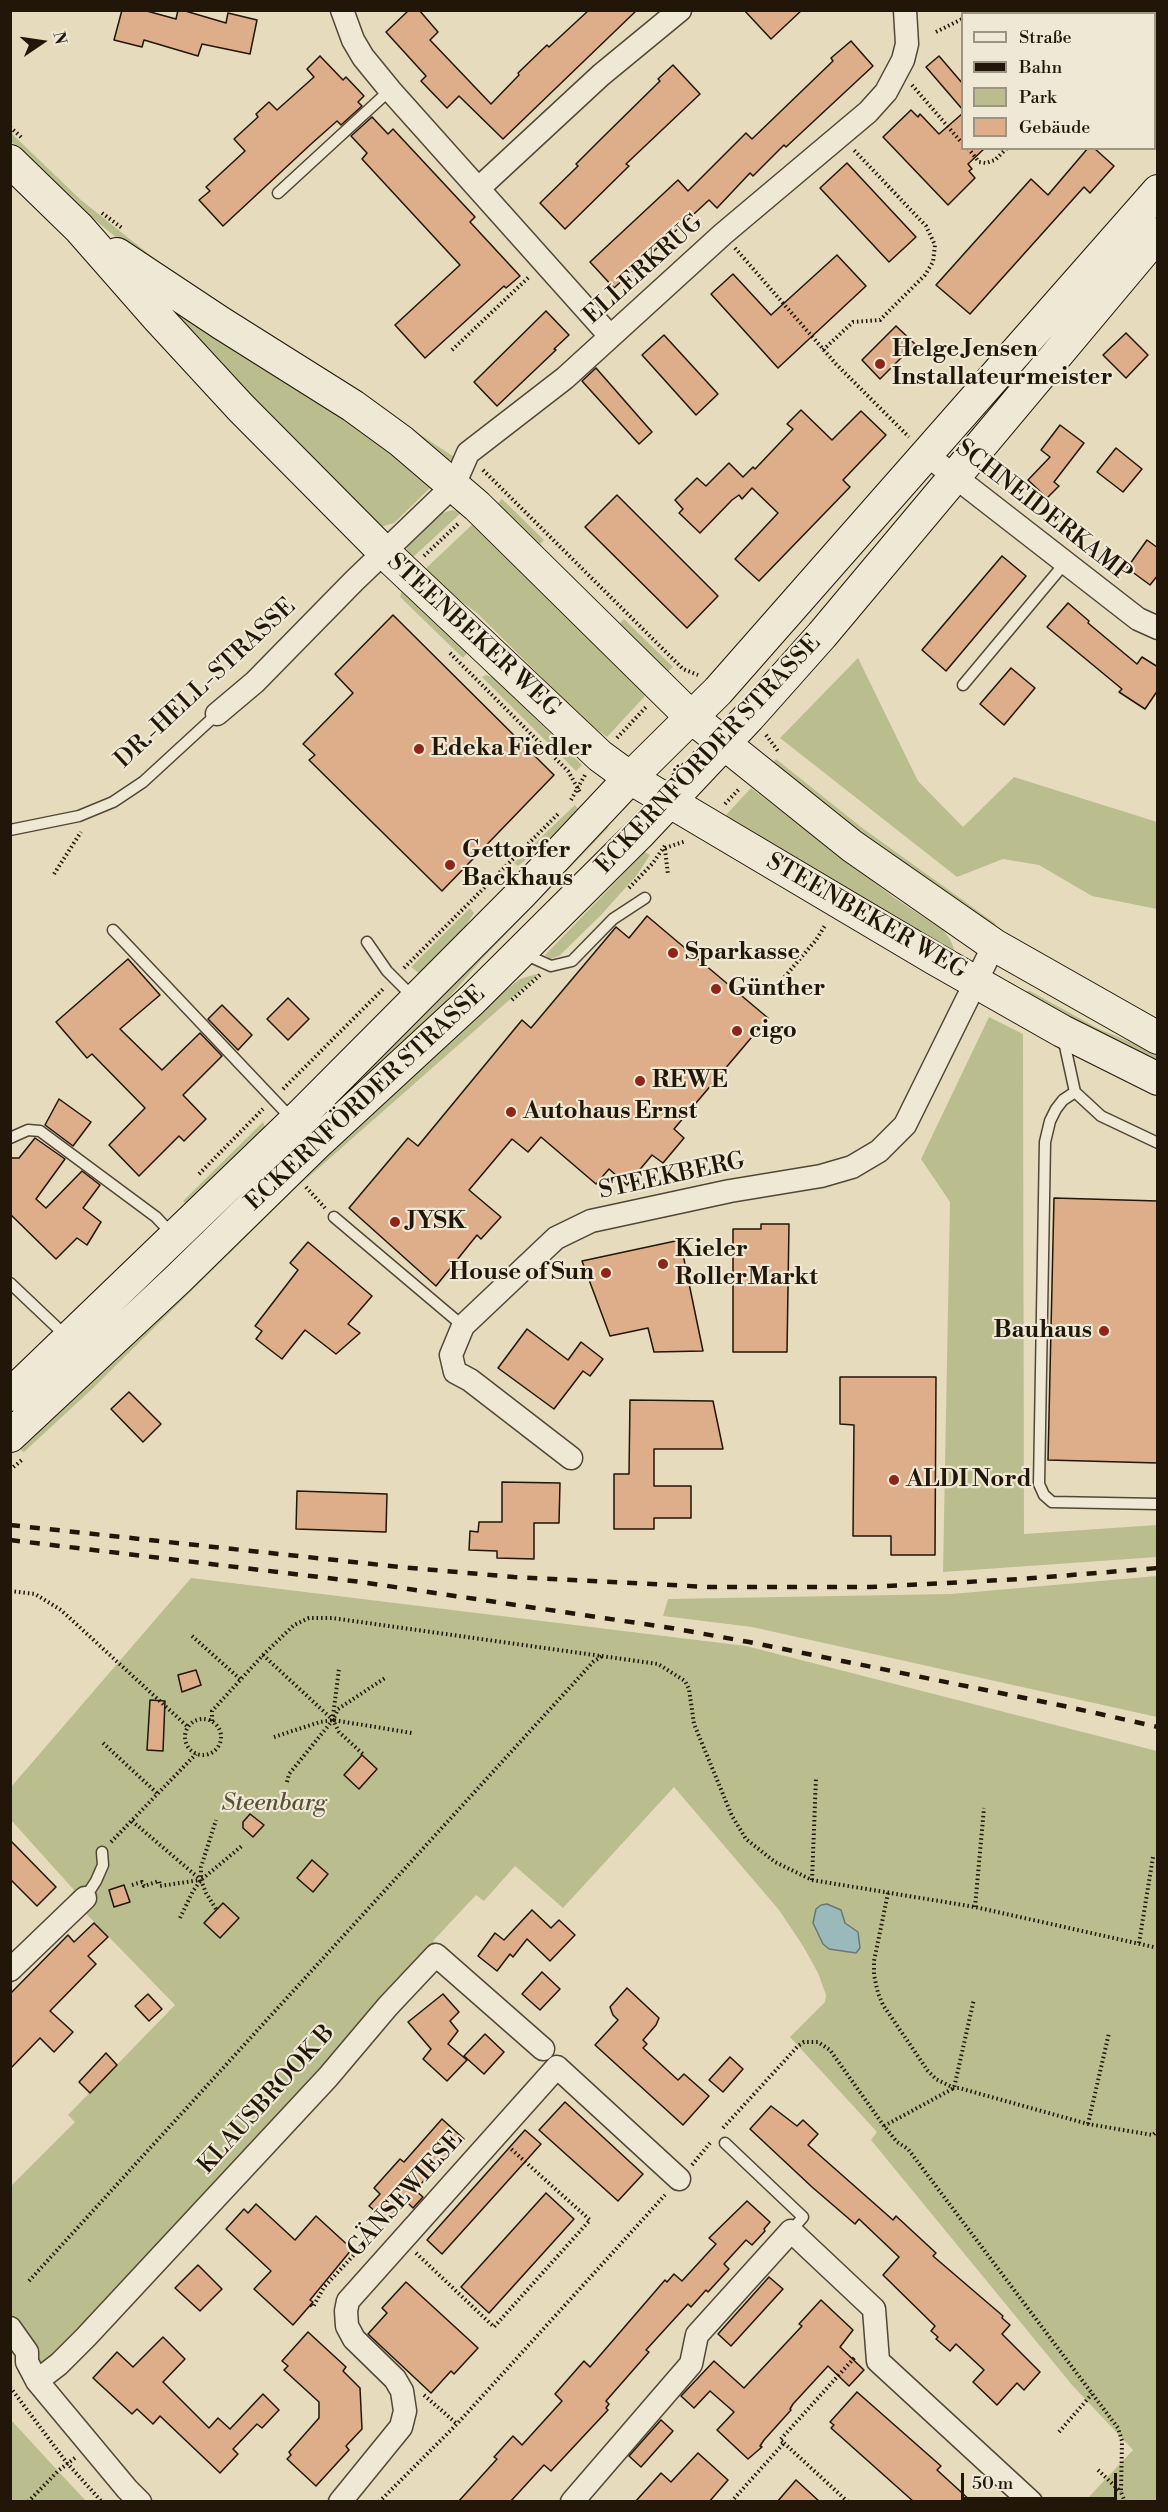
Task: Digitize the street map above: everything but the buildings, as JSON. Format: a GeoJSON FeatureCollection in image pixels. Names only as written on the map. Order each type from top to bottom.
{"type":"FeatureCollection","features":[{"type":"Feature","properties":{"kind":"street"},"geometry":{"type":"LineString","coordinates":[[342,10],[353,40],[363,57],[390,90],[610,336]]}},
{"type":"Feature","properties":{"kind":"street"},"geometry":{"type":"LineString","coordinates":[[478,188],[601,75],[680,10]]}},
{"type":"Feature","properties":{"kind":"street","name":"ELLERKRUG"},"geometry":{"type":"LineString","coordinates":[[384,552],[454,485],[468,453],[565,378],[723,234],[841,136],[886,92],[899,70],[907,44],[905,10]]}},
{"type":"Feature","properties":{"kind":"street","name":"STEENBEKER WEG"},"geometry":{"type":"LineString","coordinates":[[10,161],[79,228],[241,408],[384,552],[600,756],[630,778],[976,982],[1062,1031],[1158,1079]]}},
{"type":"Feature","properties":{"kind":"street","name":"ECKERNFÖRDER STRASSE"},"geometry":{"type":"LineString","coordinates":[[10,1436],[79,1349],[186,1248],[298,1126],[404,989],[520,895],[630,778],[723,686],[1158,191]]}},
{"type":"Feature","properties":{"kind":"street","name":"STEENBEKER WEG"},"geometry":{"type":"LineString","coordinates":[[79,228],[211,317],[353,406],[401,441],[454,485],[691,717],[723,744],[772,758],[852,846],[994,945],[1158,1038]]}},
{"type":"Feature","properties":{"kind":"street","name":"ECKERNFÖRDER STRASSE"},"geometry":{"type":"LineString","coordinates":[[298,1126],[521,953],[670,801],[749,717],[955,478],[1158,234]]}},
{"type":"Feature","properties":{"kind":"street","name":"SCHNEIDERKAMP"},"geometry":{"type":"LineString","coordinates":[[927,455],[1138,620],[1158,628]]}},
{"type":"Feature","properties":{"kind":"street","name":"DR.-HELL-STRASSE"},"geometry":{"type":"LineString","coordinates":[[217,714],[255,682],[384,552]]}},
{"type":"Feature","properties":{"kind":"street","name":"STEEKBERG"},"geometry":{"type":"LineString","coordinates":[[571,1458],[470,1380],[455,1372],[451,1355],[463,1326],[556,1238],[591,1221],[730,1191],[822,1176],[852,1167],[879,1150],[905,1125],[994,945]]}},
{"type":"Feature","properties":{"kind":"street","name":"ECKERNFÖRDER STRASSE"},"geometry":{"type":"LineString","coordinates":[[10,1395],[79,1349]]}},
{"type":"Feature","properties":{"kind":"street"},"geometry":{"type":"LineString","coordinates":[[10,1970],[85,1898]]}},
{"type":"Feature","properties":{"kind":"street","name":"KLAUSBROOK B"},"geometry":{"type":"LineString","coordinates":[[37,2381],[59,2364],[94,2329],[328,2077],[388,2006],[436,1955],[543,2049]]}},
{"type":"Feature","properties":{"kind":"street","name":"GÄNSEWIESE"},"geometry":{"type":"LineString","coordinates":[[402,2391],[395,2379],[354,2339],[347,2326],[348,2301],[557,2067],[679,2180]]}},
{"type":"Feature","properties":{"kind":"street"},"geometry":{"type":"LineString","coordinates":[[572,2502],[692,2364],[697,2335],[791,2231],[874,2308],[878,2361],[1031,2502]]}},
{"type":"Feature","properties":{"kind":"street"},"geometry":{"type":"LineString","coordinates":[[10,2328],[27,2352],[27,2362],[37,2381],[90,2447],[140,2502]]}},
{"type":"Feature","properties":{"kind":"street"},"geometry":{"type":"LineString","coordinates":[[340,2502],[401,2427],[405,2411],[402,2391]]}},
{"type":"Feature","properties":{"kind":"lane"},"geometry":{"type":"LineString","coordinates":[[278,193],[390,90]]}},
{"type":"Feature","properties":{"kind":"lane"},"geometry":{"type":"LineString","coordinates":[[963,685],[1065,563]]}},
{"type":"Feature","properties":{"kind":"lane","name":"DR.-HELL-STRASSE"},"geometry":{"type":"LineString","coordinates":[[10,830],[94,811],[113,802],[143,782],[217,714]]}},
{"type":"Feature","properties":{"kind":"lane"},"geometry":{"type":"LineString","coordinates":[[521,953],[551,966],[572,961],[613,919],[645,898]]}},
{"type":"Feature","properties":{"kind":"lane"},"geometry":{"type":"LineString","coordinates":[[113,930],[298,1126]]}},
{"type":"Feature","properties":{"kind":"lane"},"geometry":{"type":"LineString","coordinates":[[367,942],[404,989]]}},
{"type":"Feature","properties":{"kind":"lane"},"geometry":{"type":"LineString","coordinates":[[1062,1031],[1075,1092],[1101,1116],[1158,1143]]}},
{"type":"Feature","properties":{"kind":"lane"},"geometry":{"type":"LineString","coordinates":[[1075,1092],[1063,1100],[1056,1109],[1050,1121],[1045,1142],[1039,1484],[1044,1495],[1052,1502],[1158,1504]]}},
{"type":"Feature","properties":{"kind":"lane"},"geometry":{"type":"LineString","coordinates":[[10,1138],[28,1130],[40,1131],[156,1217],[186,1248]]}},
{"type":"Feature","properties":{"kind":"lane"},"geometry":{"type":"LineString","coordinates":[[334,1217],[463,1326]]}},
{"type":"Feature","properties":{"kind":"lane"},"geometry":{"type":"LineString","coordinates":[[10,1283],[79,1349]]}},
{"type":"Feature","properties":{"kind":"lane"},"geometry":{"type":"LineString","coordinates":[[85,1898],[103,1865],[102,1852]]}},
{"type":"Feature","properties":{"kind":"lane"},"geometry":{"type":"LineString","coordinates":[[725,2143],[803,2217],[791,2231]]}},
{"type":"Feature","properties":{"kind":"path"},"geometry":{"type":"LineString","coordinates":[[936,32],[961,20]]}},
{"type":"Feature","properties":{"kind":"path"},"geometry":{"type":"LineString","coordinates":[[899,70],[961,141]]}},
{"type":"Feature","properties":{"kind":"path"},"geometry":{"type":"LineString","coordinates":[[823,350],[853,322],[880,320],[925,275],[933,262],[935,245],[926,226],[841,136]]}},
{"type":"Feature","properties":{"kind":"path"},"geometry":{"type":"LineString","coordinates":[[970,150],[979,162],[986,163],[995,160],[1005,150]]}},
{"type":"Feature","properties":{"kind":"path"},"geometry":{"type":"LineString","coordinates":[[723,234],[823,350],[927,455]]}},
{"type":"Feature","properties":{"kind":"path"},"geometry":{"type":"LineString","coordinates":[[452,350],[545,261]]}},
{"type":"Feature","properties":{"kind":"path"},"geometry":{"type":"LineString","coordinates":[[468,453],[683,669],[600,756],[582,778],[570,803]]}},
{"type":"Feature","properties":{"kind":"path"},"geometry":{"type":"LineString","coordinates":[[708,823],[772,758],[758,724],[749,717]]}},
{"type":"Feature","properties":{"kind":"path"},"geometry":{"type":"LineString","coordinates":[[54,874],[94,811]]}},
{"type":"Feature","properties":{"kind":"path"},"geometry":{"type":"LineString","coordinates":[[198,1175],[298,1126],[404,989],[561,811]]}},
{"type":"Feature","properties":{"kind":"path"},"geometry":{"type":"LineString","coordinates":[[665,848],[669,875]]}},
{"type":"Feature","properties":{"kind":"path"},"geometry":{"type":"LineString","coordinates":[[770,994],[816,940],[826,924]]}},
{"type":"Feature","properties":{"kind":"path"},"geometry":{"type":"LineString","coordinates":[[302,1184],[334,1217]]}},
{"type":"Feature","properties":{"kind":"path"},"geometry":{"type":"LineString","coordinates":[[10,1591],[35,1594],[61,1610],[188,1727]]}},
{"type":"Feature","properties":{"kind":"path"},"geometry":{"type":"LineString","coordinates":[[212,1722],[200,1719],[188,1727],[185,1735],[186,1744],[196,1754],[206,1755],[219,1746],[221,1734],[212,1722],[212,1711],[263,1655],[302,1620],[309,1618],[332,1618],[658,1664],[685,1681],[689,1689],[694,1724],[732,1816],[746,1839],[775,1862],[812,1880],[975,1907],[1158,1948]]}},
{"type":"Feature","properties":{"kind":"path"},"geometry":{"type":"LineString","coordinates":[[192,1636],[240,1679]]}},
{"type":"Feature","properties":{"kind":"path"},"geometry":{"type":"LineString","coordinates":[[263,1655],[333,1720],[339,1732],[364,1755]]}},
{"type":"Feature","properties":{"kind":"path"},"geometry":{"type":"LineString","coordinates":[[29,2281],[593,1662],[602,1656]]}},
{"type":"Feature","properties":{"kind":"path"},"geometry":{"type":"LineString","coordinates":[[333,1720],[339,1669]]}},
{"type":"Feature","properties":{"kind":"path"},"geometry":{"type":"LineString","coordinates":[[287,1782],[289,1774],[333,1720],[338,1709],[385,1678]]}},
{"type":"Feature","properties":{"kind":"path"},"geometry":{"type":"LineString","coordinates":[[274,1737],[333,1720],[412,1733]]}},
{"type":"Feature","properties":{"kind":"path"},"geometry":{"type":"LineString","coordinates":[[103,1743],[158,1794]]}},
{"type":"Feature","properties":{"kind":"path"},"geometry":{"type":"LineString","coordinates":[[102,1852],[196,1754]]}},
{"type":"Feature","properties":{"kind":"path"},"geometry":{"type":"LineString","coordinates":[[812,1880],[816,1777]]}},
{"type":"Feature","properties":{"kind":"path"},"geometry":{"type":"LineString","coordinates":[[975,1907],[984,1808]]}},
{"type":"Feature","properties":{"kind":"path"},"geometry":{"type":"LineString","coordinates":[[216,1820],[201,1867],[201,1880],[216,1909]]}},
{"type":"Feature","properties":{"kind":"path"},"geometry":{"type":"LineString","coordinates":[[132,1821],[201,1880]]}},
{"type":"Feature","properties":{"kind":"path"},"geometry":{"type":"LineString","coordinates":[[180,1918],[201,1880],[243,1845]]}},
{"type":"Feature","properties":{"kind":"path"},"geometry":{"type":"LineString","coordinates":[[1138,1943],[1152,1857]]}},
{"type":"Feature","properties":{"kind":"path"},"geometry":{"type":"LineString","coordinates":[[132,1885],[142,1882],[144,1886],[159,1881],[160,1886],[201,1880]]}},
{"type":"Feature","properties":{"kind":"path"},"geometry":{"type":"LineString","coordinates":[[888,1893],[874,1960],[874,1975],[878,1993],[883,2005],[928,2071],[936,2079],[954,2088],[1088,2124],[1153,2134],[1158,2130]]}},
{"type":"Feature","properties":{"kind":"path"},"geometry":{"type":"LineString","coordinates":[[884,2126],[954,2088],[974,1999]]}},
{"type":"Feature","properties":{"kind":"path"},"geometry":{"type":"LineString","coordinates":[[1088,2124],[1109,2032]]}},
{"type":"Feature","properties":{"kind":"path"},"geometry":{"type":"LineString","coordinates":[[379,2502],[457,2424],[804,2042],[819,2042],[830,2050],[884,2126],[897,2142],[908,2149],[1118,2428],[1122,2441],[1121,2492],[1125,2502]]}},
{"type":"Feature","properties":{"kind":"path"},"geometry":{"type":"LineString","coordinates":[[401,2241],[494,2327],[590,2220],[506,2144]]}},
{"type":"Feature","properties":{"kind":"path"},"geometry":{"type":"LineString","coordinates":[[311,2305],[313,2307],[324,2287],[366,2242]]}},
{"type":"Feature","properties":{"kind":"path"},"geometry":{"type":"LineString","coordinates":[[848,2502],[780,2440],[864,2347],[877,2346]]}},
{"type":"Feature","properties":{"kind":"path"},"geometry":{"type":"LineString","coordinates":[[10,2387],[68,2463],[102,2502]]}},
{"type":"Feature","properties":{"kind":"path"},"geometry":{"type":"LineString","coordinates":[[402,2391],[424,2395],[457,2424]]}},
{"type":"Feature","properties":{"kind":"path"},"geometry":{"type":"LineString","coordinates":[[1059,2432],[1092,2394]]}},
{"type":"Feature","properties":{"kind":"path"},"geometry":{"type":"LineString","coordinates":[[731,2502],[784,2443]]}},
{"type":"Feature","properties":{"kind":"path"},"geometry":{"type":"LineString","coordinates":[[28,2502],[68,2463],[90,2447]]}},
{"type":"Feature","properties":{"kind":"path"},"geometry":{"type":"LineString","coordinates":[[1098,2470],[1121,2492]]}},
{"type":"Feature","properties":{"kind":"green space"},"geometry":{"type":"Polygon","coordinates":[[[10,132],[81,200],[180,279],[457,459],[445,461],[129,248],[77,205],[24,155],[11,141],[10,132]]]}},
{"type":"Feature","properties":{"kind":"green space"},"geometry":{"type":"Polygon","coordinates":[[[147,289],[326,399],[431,483],[430,488],[394,523],[381,527],[375,525],[147,289]]]}},
{"type":"Feature","properties":{"kind":"green space"},"geometry":{"type":"Polygon","coordinates":[[[502,499],[544,540],[536,548],[494,507],[502,499]]]}},
{"type":"Feature","properties":{"kind":"green space"},"geometry":{"type":"Polygon","coordinates":[[[452,510],[462,512],[410,560],[406,551],[409,542],[440,514],[452,510]]]}},
{"type":"Feature","properties":{"kind":"green space"},"geometry":{"type":"Polygon","coordinates":[[[475,522],[640,688],[645,696],[607,737],[588,723],[477,613],[422,572],[475,522]]]}},
{"type":"Feature","properties":{"kind":"green space"},"geometry":{"type":"Polygon","coordinates":[[[402,590],[469,651],[463,658],[400,597],[402,590]]]}},
{"type":"Feature","properties":{"kind":"green space"},"geometry":{"type":"Polygon","coordinates":[[[624,619],[673,667],[664,675],[616,627],[624,619]]]}},
{"type":"Feature","properties":{"kind":"green space"},"geometry":{"type":"Polygon","coordinates":[[[858,658],[918,781],[963,827],[1014,777],[1157,822],[1157,909],[1092,896],[1039,865],[1003,859],[957,877],[780,738],[858,658]]]}},
{"type":"Feature","properties":{"kind":"green space"},"geometry":{"type":"Polygon","coordinates":[[[486,675],[495,678],[582,765],[576,771],[482,677],[486,675]]]}},
{"type":"Feature","properties":{"kind":"green space"},"geometry":{"type":"Polygon","coordinates":[[[776,759],[861,827],[996,924],[994,927],[859,832],[773,762],[776,759]]]}},
{"type":"Feature","properties":{"kind":"green space"},"geometry":{"type":"Polygon","coordinates":[[[751,788],[896,899],[943,930],[950,939],[957,956],[754,839],[726,815],[751,788]]]}},
{"type":"Feature","properties":{"kind":"green space"},"geometry":{"type":"Polygon","coordinates":[[[575,805],[579,810],[555,836],[518,866],[514,863],[575,805]]]}},
{"type":"Feature","properties":{"kind":"green space"},"geometry":{"type":"Polygon","coordinates":[[[604,825],[609,827],[481,960],[430,1020],[366,1080],[362,1074],[604,825]]]}},
{"type":"Feature","properties":{"kind":"green space"},"geometry":{"type":"Polygon","coordinates":[[[645,852],[650,855],[637,875],[601,915],[559,956],[550,959],[545,955],[645,852]]]}},
{"type":"Feature","properties":{"kind":"green space"},"geometry":{"type":"Polygon","coordinates":[[[470,908],[474,913],[459,936],[424,977],[411,967],[470,908]]]}},
{"type":"Feature","properties":{"kind":"green space"},"geometry":{"type":"Polygon","coordinates":[[[540,973],[296,1188],[90,1391],[24,1452],[18,1448],[300,1176],[507,989],[520,979],[540,973]]]}},
{"type":"Feature","properties":{"kind":"green space"},"geometry":{"type":"Polygon","coordinates":[[[1025,991],[1030,991],[1099,1029],[1157,1053],[1157,1066],[1022,996],[1025,991]]]}},
{"type":"Feature","properties":{"kind":"green space"},"geometry":{"type":"Polygon","coordinates":[[[989,1017],[1023,1034],[1024,1534],[1157,1525],[1157,1557],[943,1572],[950,1202],[921,1159],[989,1017]]]}},
{"type":"Feature","properties":{"kind":"green space"},"geometry":{"type":"Polygon","coordinates":[[[263,1122],[267,1132],[189,1206],[183,1201],[263,1122]]]}},
{"type":"Feature","properties":{"kind":"green space"},"geometry":{"type":"Polygon","coordinates":[[[1157,1576],[1157,1717],[752,1627],[663,1616],[668,1599],[951,1594],[1157,1576]]]}},
{"type":"Feature","properties":{"kind":"green space","name":"Steenbarg"},"geometry":{"type":"Polygon","coordinates":[[[191,1578],[746,1646],[1157,1751],[1157,2501],[1085,2501],[1133,2450],[1072,2385],[871,2140],[877,2132],[790,2037],[825,2002],[826,1995],[818,1973],[779,1910],[674,1787],[563,1908],[515,1866],[484,1901],[476,1895],[433,1941],[438,1947],[38,2378],[11,2328],[11,2186],[75,2122],[68,2115],[175,2005],[69,1896],[74,1890],[11,1820],[11,1787],[191,1578]]]}},
{"type":"Feature","properties":{"kind":"green space"},"geometry":{"type":"Polygon","coordinates":[[[11,2420],[58,2471],[86,2501],[11,2501],[11,2420]]]}},
{"type":"Feature","properties":{"kind":"water"},"geometry":{"type":"Polygon","coordinates":[[[827,1904],[841,1910],[845,1923],[858,1932],[860,1948],[856,1953],[829,1949],[823,1944],[813,1923],[816,1909],[827,1904]]]}},
{"type":"Feature","properties":{"kind":"railway"},"geometry":{"type":"LineString","coordinates":[[10,1525],[400,1567],[514,1577],[709,1587],[870,1587],[1022,1579],[1158,1568]]}},
{"type":"Feature","properties":{"kind":"railway"},"geometry":{"type":"LineString","coordinates":[[10,1540],[361,1582],[671,1628],[1064,1706],[1158,1727]]}},
{"type":"Feature","properties":{"kind":"place","name":"Helge Jensen Installateurmeister"},"geometry":{"type":"Point","coordinates":[880,364]}},
{"type":"Feature","properties":{"kind":"place","name":"Edeka Fiedler"},"geometry":{"type":"Point","coordinates":[419,749]}},
{"type":"Feature","properties":{"kind":"place","name":"Gettorfer Backhaus"},"geometry":{"type":"Point","coordinates":[450,865]}},
{"type":"Feature","properties":{"kind":"place","name":"Sparkasse"},"geometry":{"type":"Point","coordinates":[673,953]}},
{"type":"Feature","properties":{"kind":"place","name":"Günther"},"geometry":{"type":"Point","coordinates":[716,989]}},
{"type":"Feature","properties":{"kind":"place","name":"cigo"},"geometry":{"type":"Point","coordinates":[737,1031]}},
{"type":"Feature","properties":{"kind":"place","name":"REWE"},"geometry":{"type":"Point","coordinates":[640,1081]}},
{"type":"Feature","properties":{"kind":"place","name":"Autohaus Ernst"},"geometry":{"type":"Point","coordinates":[511,1112]}},
{"type":"Feature","properties":{"kind":"place","name":"JYSK"},"geometry":{"type":"Point","coordinates":[395,1222]}},
{"type":"Feature","properties":{"kind":"place","name":"Kieler RollerMarkt"},"geometry":{"type":"Point","coordinates":[663,1264]}},
{"type":"Feature","properties":{"kind":"place","name":"House of Sun"},"geometry":{"type":"Point","coordinates":[606,1273]}},
{"type":"Feature","properties":{"kind":"place","name":"Bauhaus"},"geometry":{"type":"Point","coordinates":[1104,1331]}},
{"type":"Feature","properties":{"kind":"place","name":"ALDI Nord"},"geometry":{"type":"Point","coordinates":[894,1480]}}]}
